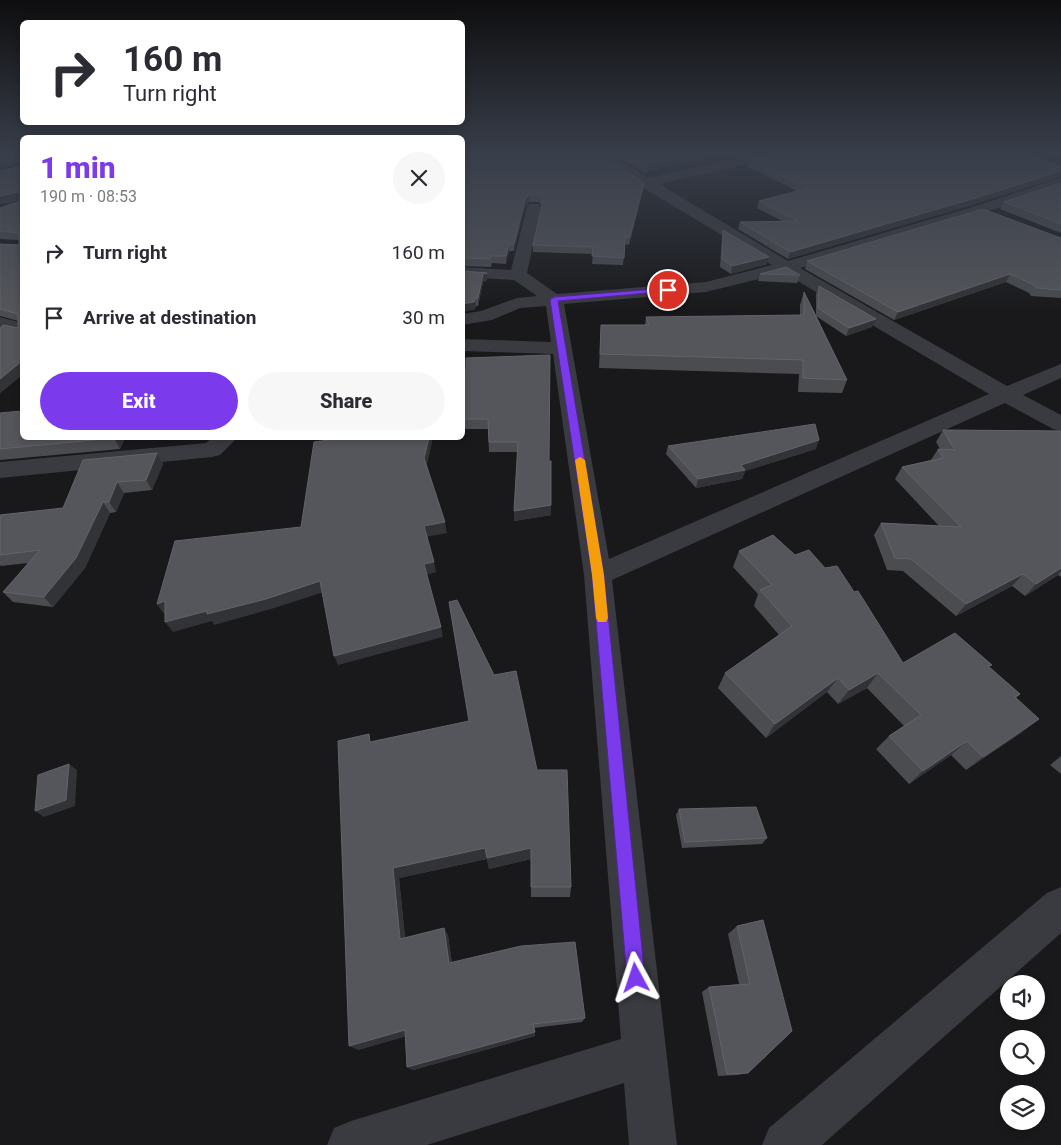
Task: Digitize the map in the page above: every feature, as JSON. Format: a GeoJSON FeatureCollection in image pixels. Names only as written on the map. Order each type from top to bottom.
{"type":"FeatureCollection","features":[{"type":"Feature","properties":{"kind":"street"},"geometry":{"type":"LineString","coordinates":[[683,205],[1005,394],[1061,424]]}},
{"type":"Feature","properties":{"kind":"street"},"geometry":{"type":"LineString","coordinates":[[465,319],[485,316],[517,303],[706,287],[786,267],[992,205]]}},
{"type":"Feature","properties":{"kind":"street"},"geometry":{"type":"LineString","coordinates":[[518,276],[534,207]]}},
{"type":"Feature","properties":{"kind":"street"},"geometry":{"type":"LineString","coordinates":[[981,209],[998,216]]}},
{"type":"Feature","properties":{"kind":"street"},"geometry":{"type":"LineString","coordinates":[[465,272],[518,276],[554,300],[598,575],[653,1145]]}},
{"type":"Feature","properties":{"kind":"street"},"geometry":{"type":"LineString","coordinates":[[0,323],[20,328]]}},
{"type":"Feature","properties":{"kind":"street"},"geometry":{"type":"LineString","coordinates":[[465,344],[562,348]]}},
{"type":"Feature","properties":{"kind":"street"},"geometry":{"type":"LineString","coordinates":[[598,575],[1061,370]]}},
{"type":"Feature","properties":{"kind":"street"},"geometry":{"type":"LineString","coordinates":[[0,470],[212,450],[224,440]]}},
{"type":"Feature","properties":{"kind":"street"},"geometry":{"type":"LineString","coordinates":[[786,1145],[1061,907]]}},
{"type":"Feature","properties":{"kind":"street"},"geometry":{"type":"LineString","coordinates":[[351,1145],[643,1055]]}},
{"type":"Feature","properties":{"kind":"building"},"geometry":{"type":"Polygon","coordinates":[[[7,205],[20,205],[20,363],[0,379],[0,329],[3,325],[18,328],[18,314],[0,309],[0,244],[19,245],[19,233],[0,231],[0,208],[7,205]]]}},
{"type":"Feature","properties":{"kind":"building"},"geometry":{"type":"Polygon","coordinates":[[[465,205],[524,205],[514,244],[509,244],[506,256],[491,256],[490,259],[465,258],[465,205]]]}},
{"type":"Feature","properties":{"kind":"building"},"geometry":{"type":"Polygon","coordinates":[[[542,205],[638,205],[630,237],[625,237],[624,258],[592,256],[593,247],[533,245],[542,205]]]}},
{"type":"Feature","properties":{"kind":"building"},"geometry":{"type":"Polygon","coordinates":[[[768,205],[950,205],[790,252],[740,222],[798,221],[768,205]]]}},
{"type":"Feature","properties":{"kind":"building"},"geometry":{"type":"Polygon","coordinates":[[[1013,205],[1061,205],[1061,224],[1013,205]]]}},
{"type":"Feature","properties":{"kind":"building"},"geometry":{"type":"Polygon","coordinates":[[[983,209],[1061,238],[1061,290],[1036,288],[1034,285],[1010,274],[898,312],[807,261],[983,209]]]}},
{"type":"Feature","properties":{"kind":"building"},"geometry":{"type":"Polygon","coordinates":[[[723,230],[769,257],[732,266],[722,259],[723,230]]]}},
{"type":"Feature","properties":{"kind":"building"},"geometry":{"type":"Polygon","coordinates":[[[786,267],[800,275],[760,274],[786,267]]]}},
{"type":"Feature","properties":{"kind":"building"},"geometry":{"type":"Polygon","coordinates":[[[465,271],[487,273],[483,274],[478,298],[475,298],[474,302],[465,304],[465,271]]]}},
{"type":"Feature","properties":{"kind":"building"},"geometry":{"type":"Polygon","coordinates":[[[819,286],[876,319],[849,328],[818,308],[819,286]]]}},
{"type":"Feature","properties":{"kind":"building"},"geometry":{"type":"Polygon","coordinates":[[[804,292],[847,380],[803,378],[803,360],[600,354],[601,325],[649,325],[646,317],[804,315],[804,292]]]}},
{"type":"Feature","properties":{"kind":"building"},"geometry":{"type":"Polygon","coordinates":[[[550,355],[549,461],[551,461],[551,505],[514,511],[518,442],[489,442],[488,419],[465,419],[466,358],[550,355]]]}},
{"type":"Feature","properties":{"kind":"building"},"geometry":{"type":"Polygon","coordinates":[[[20,411],[20,440],[93,440],[0,449],[0,413],[20,411]]]}},
{"type":"Feature","properties":{"kind":"building"},"geometry":{"type":"Polygon","coordinates":[[[815,424],[819,440],[741,465],[745,470],[698,479],[668,446],[815,424]]]}},
{"type":"Feature","properties":{"kind":"building"},"geometry":{"type":"Polygon","coordinates":[[[943,430],[1061,431],[1061,568],[1036,584],[1023,574],[966,604],[911,559],[895,558],[881,523],[961,527],[902,467],[943,458],[938,449],[955,450],[943,430]]]}},
{"type":"Feature","properties":{"kind":"building"},"geometry":{"type":"Polygon","coordinates":[[[329,440],[428,440],[424,458],[445,522],[424,526],[434,562],[424,564],[441,627],[334,656],[320,581],[266,599],[207,614],[207,611],[165,622],[165,601],[157,604],[175,541],[301,527],[314,442],[329,440]]]}},
{"type":"Feature","properties":{"kind":"building"},"geometry":{"type":"Polygon","coordinates":[[[157,453],[146,480],[117,482],[109,502],[103,502],[76,558],[44,597],[3,592],[40,550],[0,555],[0,515],[63,508],[83,460],[157,453]]]}},
{"type":"Feature","properties":{"kind":"building"},"geometry":{"type":"Polygon","coordinates":[[[773,535],[795,555],[809,550],[825,568],[837,566],[854,592],[858,591],[903,663],[955,633],[992,665],[988,666],[1020,694],[1015,697],[1039,719],[983,757],[967,741],[923,771],[889,736],[921,715],[878,673],[849,690],[838,678],[775,724],[725,673],[792,626],[760,590],[772,585],[739,551],[773,535]]]}},
{"type":"Feature","properties":{"kind":"building"},"geometry":{"type":"Polygon","coordinates":[[[457,600],[494,675],[516,671],[537,770],[567,770],[571,887],[531,887],[531,848],[487,858],[485,848],[393,868],[400,939],[444,928],[449,963],[521,946],[575,942],[585,1018],[533,1024],[535,1032],[407,1067],[405,1030],[349,1046],[338,741],[369,734],[370,742],[469,721],[449,602],[457,600]]]}},
{"type":"Feature","properties":{"kind":"building"},"geometry":{"type":"Polygon","coordinates":[[[69,764],[66,800],[35,811],[38,775],[69,764]]]}},
{"type":"Feature","properties":{"kind":"building"},"geometry":{"type":"Polygon","coordinates":[[[756,807],[767,838],[685,842],[679,809],[756,807]]]}},
{"type":"Feature","properties":{"kind":"building"},"geometry":{"type":"Polygon","coordinates":[[[763,920],[792,1031],[748,1073],[727,1074],[709,987],[750,984],[737,926],[763,920]]]}},
{"type":"Feature","properties":{"kind":"slow traffic"},"geometry":{"type":"LineString","coordinates":[[580,460],[598,575],[602,618]]}},
{"type":"Feature","properties":{"kind":"route"},"geometry":{"type":"LineString","coordinates":[[636,978],[598,575],[554,300],[668,290]]}}]}
